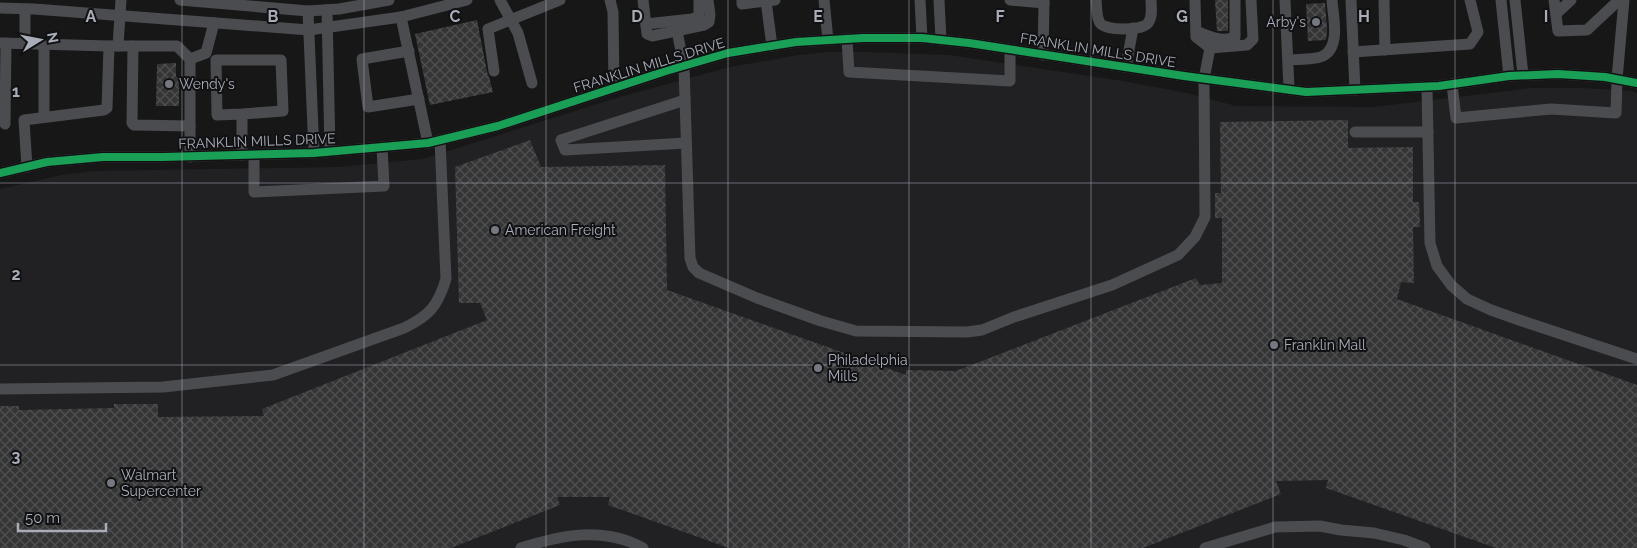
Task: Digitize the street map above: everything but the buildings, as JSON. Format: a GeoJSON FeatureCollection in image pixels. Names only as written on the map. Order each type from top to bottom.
{"type":"FeatureCollection","features":[{"type":"Feature","properties":{"kind":"street"},"geometry":{"type":"LineString","coordinates":[[121,0],[120,15],[113,46],[107,108],[2,125],[3,43],[113,46],[177,46],[190,59],[190,157]]}},
{"type":"Feature","properties":{"kind":"street"},"geometry":{"type":"LineString","coordinates":[[180,0],[317,8],[389,0]]}},
{"type":"Feature","properties":{"kind":"street"},"geometry":{"type":"LineString","coordinates":[[0,8],[318,29],[401,17],[467,0]]}},
{"type":"Feature","properties":{"kind":"street"},"geometry":{"type":"LineString","coordinates":[[500,0],[518,33],[532,83]]}},
{"type":"Feature","properties":{"kind":"street"},"geometry":{"type":"LineString","coordinates":[[494,71],[488,29],[560,0]]}},
{"type":"Feature","properties":{"kind":"street"},"geometry":{"type":"LineString","coordinates":[[610,0],[613,12],[614,88]]}},
{"type":"Feature","properties":{"kind":"street"},"geometry":{"type":"LineString","coordinates":[[643,0],[647,34],[652,36],[704,25],[709,22],[708,0]]}},
{"type":"Feature","properties":{"kind":"street"},"geometry":{"type":"LineString","coordinates":[[646,24],[692,19],[699,16],[699,0]]}},
{"type":"Feature","properties":{"kind":"street"},"geometry":{"type":"LineString","coordinates":[[742,0],[742,4],[771,0],[772,46]]}},
{"type":"Feature","properties":{"kind":"street"},"geometry":{"type":"LineString","coordinates":[[824,0],[828,40]]}},
{"type":"Feature","properties":{"kind":"street"},"geometry":{"type":"LineString","coordinates":[[920,0],[922,38]]}},
{"type":"Feature","properties":{"kind":"street"},"geometry":{"type":"LineString","coordinates":[[939,0],[942,40]]}},
{"type":"Feature","properties":{"kind":"street"},"geometry":{"type":"LineString","coordinates":[[1010,0],[1044,2],[1043,55]]}},
{"type":"Feature","properties":{"kind":"street"},"geometry":{"type":"LineString","coordinates":[[1096,0],[1100,23],[1108,29],[1142,28],[1148,24],[1151,17],[1150,0]]}},
{"type":"Feature","properties":{"kind":"street"},"geometry":{"type":"LineString","coordinates":[[1195,0],[1196,37],[1210,48],[1247,45],[1253,39],[1250,0]]}},
{"type":"Feature","properties":{"kind":"street"},"geometry":{"type":"LineString","coordinates":[[1196,31],[1217,39],[1235,37],[1235,0]]}},
{"type":"Feature","properties":{"kind":"street"},"geometry":{"type":"LineString","coordinates":[[1285,0],[1289,89]]}},
{"type":"Feature","properties":{"kind":"street"},"geometry":{"type":"LineString","coordinates":[[1288,60],[1322,57],[1328,52],[1333,44],[1334,35],[1332,0]]}},
{"type":"Feature","properties":{"kind":"street"},"geometry":{"type":"LineString","coordinates":[[1351,0],[1355,90]]}},
{"type":"Feature","properties":{"kind":"street"},"geometry":{"type":"LineString","coordinates":[[1384,0],[1386,50]]}},
{"type":"Feature","properties":{"kind":"street"},"geometry":{"type":"LineString","coordinates":[[1353,52],[1470,44],[1478,32],[1470,0]]}},
{"type":"Feature","properties":{"kind":"street"},"geometry":{"type":"LineString","coordinates":[[1501,0],[1509,76]]}},
{"type":"Feature","properties":{"kind":"street"},"geometry":{"type":"LineString","coordinates":[[1515,0],[1523,75]]}},
{"type":"Feature","properties":{"kind":"street"},"geometry":{"type":"LineString","coordinates":[[1554,0],[1558,31],[1587,30],[1619,0]]}},
{"type":"Feature","properties":{"kind":"street"},"geometry":{"type":"LineString","coordinates":[[1556,14],[1571,0]]}},
{"type":"Feature","properties":{"kind":"street"},"geometry":{"type":"LineString","coordinates":[[1452,84],[1456,118],[1552,109],[1616,113],[1624,0]]}},
{"type":"Feature","properties":{"kind":"street"},"geometry":{"type":"LineString","coordinates":[[317,8],[330,151]]}},
{"type":"Feature","properties":{"kind":"street"},"geometry":{"type":"LineString","coordinates":[[314,153],[317,8]]}},
{"type":"Feature","properties":{"kind":"street"},"geometry":{"type":"LineString","coordinates":[[25,9],[25,44]]}},
{"type":"Feature","properties":{"kind":"street"},"geometry":{"type":"LineString","coordinates":[[401,17],[428,144]]}},
{"type":"Feature","properties":{"kind":"street"},"geometry":{"type":"LineString","coordinates":[[190,59],[211,56],[281,60],[284,111],[217,115],[211,56],[214,23]]}},
{"type":"Feature","properties":{"kind":"street"},"geometry":{"type":"LineString","coordinates":[[1126,67],[1133,28]]}},
{"type":"Feature","properties":{"kind":"street"},"geometry":{"type":"LineString","coordinates":[[678,31],[684,66],[690,258],[693,266],[699,273],[757,298],[821,321],[856,331],[967,332],[982,330],[1014,317],[1112,285],[1178,255],[1195,237],[1205,217],[1204,79],[1210,48]]}},
{"type":"Feature","properties":{"kind":"street","name":"FRANKLIN MILLS DRIVE"},"geometry":{"type":"LineString","coordinates":[[0,173],[47,162],[103,157],[190,157],[314,153],[428,144],[498,126],[728,53],[796,42],[828,40],[922,38],[942,40],[1204,79],[1306,92],[1427,87],[1509,76],[1558,74],[1605,77],[1637,83]]}},
{"type":"Feature","properties":{"kind":"street"},"geometry":{"type":"LineString","coordinates":[[847,39],[849,72],[1010,81],[1010,50]]}},
{"type":"Feature","properties":{"kind":"street"},"geometry":{"type":"LineString","coordinates":[[44,44],[44,117]]}},
{"type":"Feature","properties":{"kind":"street"},"geometry":{"type":"LineString","coordinates":[[133,46],[132,122],[134,125],[190,126]]}},
{"type":"Feature","properties":{"kind":"street"},"geometry":{"type":"LineString","coordinates":[[409,51],[362,59],[368,108],[419,99]]}},
{"type":"Feature","properties":{"kind":"street"},"geometry":{"type":"LineString","coordinates":[[1427,87],[1430,242],[1437,266],[1451,285],[1467,299],[1491,310],[1637,358]]}},
{"type":"Feature","properties":{"kind":"street"},"geometry":{"type":"LineString","coordinates":[[685,100],[561,140],[565,150],[686,143]]}},
{"type":"Feature","properties":{"kind":"street"},"geometry":{"type":"LineString","coordinates":[[242,114],[242,155]]}},
{"type":"Feature","properties":{"kind":"street"},"geometry":{"type":"LineString","coordinates":[[24,120],[26,166]]}},
{"type":"Feature","properties":{"kind":"street"},"geometry":{"type":"LineString","coordinates":[[1354,132],[1428,132]]}},
{"type":"Feature","properties":{"kind":"street"},"geometry":{"type":"LineString","coordinates":[[0,389],[163,387],[274,376],[419,321],[441,296],[446,279],[440,140]]}},
{"type":"Feature","properties":{"kind":"street"},"geometry":{"type":"LineString","coordinates":[[254,155],[254,192],[384,186],[382,147]]}},
{"type":"Feature","properties":{"kind":"street"},"geometry":{"type":"LineString","coordinates":[[1205,548],[1275,527],[1320,526],[1374,533],[1404,544],[1425,548]]}},
{"type":"Feature","properties":{"kind":"street"},"geometry":{"type":"LineString","coordinates":[[521,548],[552,538],[585,534],[619,538],[643,548]]}},
{"type":"Feature","properties":{"kind":"shaded area","name":"Philadelphia Mills"},"geometry":{"type":"Polygon","coordinates":[[[828,52],[949,55],[1123,81],[1187,93],[1236,106],[1374,107],[1532,88],[1582,88],[1632,91],[1637,93],[1637,548],[0,548],[0,189],[62,175],[94,171],[338,167],[422,159],[623,96],[730,67],[828,52]]]}},
{"type":"Feature","properties":{"kind":"cycle path"},"geometry":{"type":"LineString","coordinates":[[0,173],[47,162],[103,157],[314,153],[428,143],[498,126],[666,71],[728,53],[796,42],[863,38],[922,38],[969,43],[1184,76],[1306,92],[1439,86],[1509,76],[1558,74],[1605,77],[1637,83]]}},
{"type":"Feature","properties":{"kind":"place","name":"Arby's"},"geometry":{"type":"Point","coordinates":[1316,22]}},
{"type":"Feature","properties":{"kind":"place","name":"Wendy's"},"geometry":{"type":"Point","coordinates":[169,84]}},
{"type":"Feature","properties":{"kind":"place","name":"American Freight"},"geometry":{"type":"Point","coordinates":[495,230]}},
{"type":"Feature","properties":{"kind":"place","name":"Franklin Mall"},"geometry":{"type":"Point","coordinates":[1274,345]}},
{"type":"Feature","properties":{"kind":"place","name":"Philadelphia Mills"},"geometry":{"type":"Point","coordinates":[818,368]}},
{"type":"Feature","properties":{"kind":"place","name":"Walmart Supercenter"},"geometry":{"type":"Point","coordinates":[111,483]}}]}
